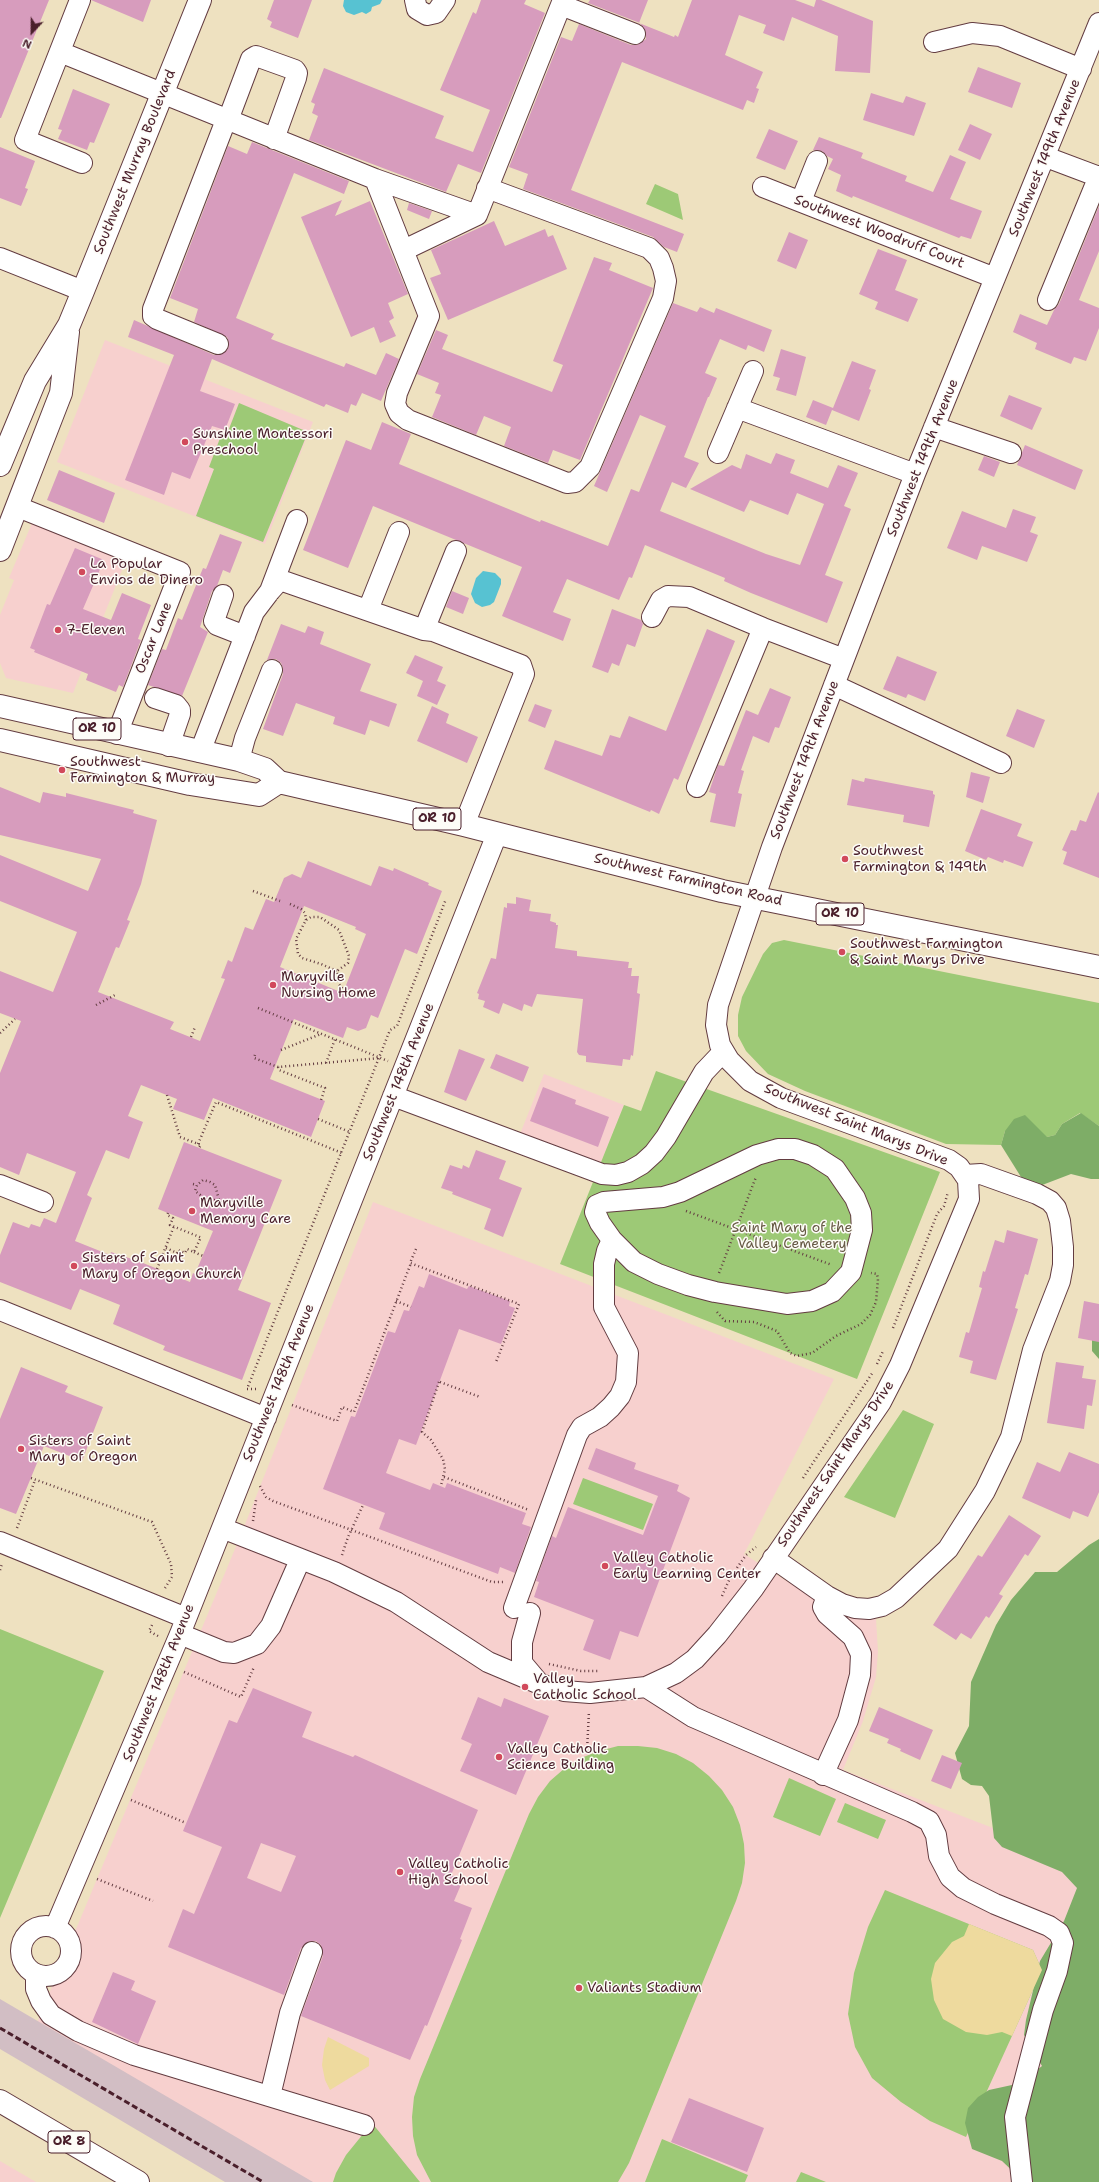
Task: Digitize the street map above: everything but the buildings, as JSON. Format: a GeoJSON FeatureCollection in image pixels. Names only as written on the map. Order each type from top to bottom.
{"type":"FeatureCollection","features":[{"type":"Feature","properties":{"kind":"main road","name":"Southwest Murray Boulevard"},"geometry":{"type":"LineString","coordinates":[[0,465],[35,381],[69,325],[84,291],[200,0]]}},
{"type":"Feature","properties":{"kind":"main road","name":"Southwest Murray Boulevard"},"geometry":{"type":"LineString","coordinates":[[0,550],[18,507],[61,393],[69,325]]}},
{"type":"Feature","properties":{"kind":"main road","name":"Southwest Farmington Road"},"geometry":{"type":"LineString","coordinates":[[0,706],[170,746],[239,760],[265,769],[279,782],[464,825],[722,891],[1099,967]]}},
{"type":"Feature","properties":{"kind":"main road","name":"OR 10"},"geometry":{"type":"LineString","coordinates":[[0,740],[190,784],[258,795],[279,782]]}},
{"type":"Feature","properties":{"kind":"main road","name":"OR 8"},"geometry":{"type":"LineString","coordinates":[[0,2101],[138,2182]]}},
{"type":"Feature","properties":{"kind":"street"},"geometry":{"type":"LineString","coordinates":[[80,0],[25,140],[82,163]]}},
{"type":"Feature","properties":{"kind":"street"},"geometry":{"type":"LineString","coordinates":[[415,0],[417,9],[427,15],[436,13],[445,0]]}},
{"type":"Feature","properties":{"kind":"street"},"geometry":{"type":"LineString","coordinates":[[404,250],[476,215],[560,2],[635,34]]}},
{"type":"Feature","properties":{"kind":"street","name":"Southwest 149th Avenue"},"geometry":{"type":"LineString","coordinates":[[755,897],[772,847],[915,474],[1099,23]]}},
{"type":"Feature","properties":{"kind":"street"},"geometry":{"type":"LineString","coordinates":[[934,42],[972,34],[1000,36],[1081,69]]}},
{"type":"Feature","properties":{"kind":"street"},"geometry":{"type":"LineString","coordinates":[[60,52],[375,179],[476,215]]}},
{"type":"Feature","properties":{"kind":"street"},"geometry":{"type":"LineString","coordinates":[[218,344],[158,319],[153,316],[153,309],[251,59],[256,56],[295,70],[297,73],[274,139]]}},
{"type":"Feature","properties":{"kind":"street"},"geometry":{"type":"LineString","coordinates":[[1046,156],[1099,177],[1048,300]]}},
{"type":"Feature","properties":{"kind":"street"},"geometry":{"type":"LineString","coordinates":[[801,201],[817,161]]}},
{"type":"Feature","properties":{"kind":"street"},"geometry":{"type":"LineString","coordinates":[[375,179],[429,316],[397,394],[395,404],[399,413],[408,420],[567,483],[575,482],[590,468],[663,298],[666,281],[663,268],[659,258],[649,248],[487,188]]}},
{"type":"Feature","properties":{"kind":"street","name":"Southwest Woodruff Court"},"geometry":{"type":"LineString","coordinates":[[763,187],[995,278]]}},
{"type":"Feature","properties":{"kind":"street"},"geometry":{"type":"LineString","coordinates":[[0,258],[84,291]]}},
{"type":"Feature","properties":{"kind":"street"},"geometry":{"type":"LineString","coordinates":[[718,453],[753,372]]}},
{"type":"Feature","properties":{"kind":"street"},"geometry":{"type":"LineString","coordinates":[[737,408],[915,474]]}},
{"type":"Feature","properties":{"kind":"street"},"geometry":{"type":"LineString","coordinates":[[934,427],[1011,453]]}},
{"type":"Feature","properties":{"kind":"street","name":"Oscar Lane"},"geometry":{"type":"LineString","coordinates":[[18,507],[180,572],[117,734]]}},
{"type":"Feature","properties":{"kind":"street"},"geometry":{"type":"LineString","coordinates":[[270,590],[297,520]]}},
{"type":"Feature","properties":{"kind":"street"},"geometry":{"type":"LineString","coordinates":[[368,610],[399,532]]}},
{"type":"Feature","properties":{"kind":"street"},"geometry":{"type":"LineString","coordinates":[[424,630],[456,551]]}},
{"type":"Feature","properties":{"kind":"street"},"geometry":{"type":"LineString","coordinates":[[200,752],[257,607],[278,582],[283,581],[424,630],[433,631],[502,657],[521,665],[524,669],[517,694],[464,825]]}},
{"type":"Feature","properties":{"kind":"street"},"geometry":{"type":"LineString","coordinates":[[223,595],[214,621],[216,625],[245,636]]}},
{"type":"Feature","properties":{"kind":"street"},"geometry":{"type":"LineString","coordinates":[[652,617],[661,600],[668,596],[675,595],[689,597],[763,628],[844,659]]}},
{"type":"Feature","properties":{"kind":"street"},"geometry":{"type":"LineString","coordinates":[[697,788],[763,628]]}},
{"type":"Feature","properties":{"kind":"street"},"geometry":{"type":"LineString","coordinates":[[239,760],[245,738],[272,670]]}},
{"type":"Feature","properties":{"kind":"street"},"geometry":{"type":"LineString","coordinates":[[834,685],[1001,763]]}},
{"type":"Feature","properties":{"kind":"street"},"geometry":{"type":"LineString","coordinates":[[155,698],[176,705],[180,710],[170,746]]}},
{"type":"Feature","properties":{"kind":"street","name":"Southwest 148th Avenue"},"geometry":{"type":"LineString","coordinates":[[55,1928],[183,1626],[266,1418],[282,1397],[393,1096],[497,834]]}},
{"type":"Feature","properties":{"kind":"street","name":"Southwest Saint Marys Drive"},"geometry":{"type":"LineString","coordinates":[[222,1528],[300,1560],[334,1572],[396,1602],[488,1662],[540,1684],[564,1691],[590,1694],[646,1687],[676,1673],[695,1659],[717,1635],[773,1558],[881,1402],[892,1383],[969,1198],[969,1186],[965,1175],[949,1160],[774,1094],[750,1081],[723,1052],[716,1025],[718,1005],[755,897]]}},
{"type":"Feature","properties":{"kind":"street"},"geometry":{"type":"LineString","coordinates":[[393,1096],[602,1174],[622,1173],[642,1164],[654,1153],[666,1137],[704,1072],[723,1052]]}},
{"type":"Feature","properties":{"kind":"street"},"geometry":{"type":"LineString","coordinates":[[795,1148],[813,1155],[835,1170],[855,1198],[861,1213],[862,1230],[856,1262],[844,1282],[832,1292],[812,1302],[787,1304],[715,1292],[688,1285],[658,1274],[634,1262],[612,1240],[600,1223],[595,1212],[598,1205],[604,1202],[633,1199],[663,1197],[680,1192],[717,1173],[765,1153],[778,1149],[795,1148]]}},
{"type":"Feature","properties":{"kind":"street"},"geometry":{"type":"LineString","coordinates":[[622,1173],[633,1199]]}},
{"type":"Feature","properties":{"kind":"street"},"geometry":{"type":"LineString","coordinates":[[773,1558],[828,1596],[855,1608],[869,1609],[882,1606],[896,1598],[952,1543],[985,1492],[1010,1437],[1033,1350],[1060,1281],[1063,1265],[1060,1221],[1056,1208],[1050,1201],[1037,1194],[981,1174],[965,1175]]}},
{"type":"Feature","properties":{"kind":"street"},"geometry":{"type":"LineString","coordinates":[[0,1185],[43,1202]]}},
{"type":"Feature","properties":{"kind":"street"},"geometry":{"type":"LineString","coordinates":[[540,1684],[523,1664],[521,1652],[524,1632],[522,1611],[577,1435],[582,1427],[600,1417],[611,1407],[620,1396],[626,1382],[628,1353],[604,1307],[604,1264],[607,1251],[612,1240]]}},
{"type":"Feature","properties":{"kind":"street"},"geometry":{"type":"LineString","coordinates":[[0,1310],[266,1418]]}},
{"type":"Feature","properties":{"kind":"street"},"geometry":{"type":"LineString","coordinates":[[5,1544],[183,1626],[224,1652],[234,1653],[258,1644],[271,1626],[300,1560]]}},
{"type":"Feature","properties":{"kind":"street"},"geometry":{"type":"LineString","coordinates":[[824,1775],[846,1725],[860,1675],[861,1654],[853,1637],[828,1614],[823,1607],[828,1596]]}},
{"type":"Feature","properties":{"kind":"street"},"geometry":{"type":"LineString","coordinates":[[646,1687],[693,1717],[912,1812],[929,1821],[936,1835],[939,1856],[950,1878],[963,1888],[994,1904],[1049,1926],[1059,1933],[1063,1943],[1057,1971],[1043,2010],[1015,2117],[1022,2182]]}},
{"type":"Feature","properties":{"kind":"street"},"geometry":{"type":"LineString","coordinates":[[36,1928],[55,1928],[63,1934],[69,1942],[71,1952],[69,1961],[63,1969],[55,1975],[36,1975],[28,1969],[22,1961],[20,1951],[22,1942],[28,1934],[36,1928]]}},
{"type":"Feature","properties":{"kind":"street"},"geometry":{"type":"LineString","coordinates":[[270,2096],[290,2013],[312,1952]]}},
{"type":"Feature","properties":{"kind":"street"},"geometry":{"type":"LineString","coordinates":[[36,1975],[36,1989],[41,2001],[52,2015],[78,2031],[134,2056],[364,2125]]}},
{"type":"Feature","properties":{"kind":"path"},"geometry":{"type":"LineString","coordinates":[[253,892],[280,902]]}},
{"type":"Feature","properties":{"kind":"path"},"geometry":{"type":"LineString","coordinates":[[416,1249],[354,1412],[342,1407],[337,1421],[282,1397],[247,1389],[390,1030],[397,1026],[446,899]]}},
{"type":"Feature","properties":{"kind":"path"},"geometry":{"type":"LineString","coordinates":[[290,904],[302,908],[305,913],[306,920]]}},
{"type":"Feature","properties":{"kind":"path"},"geometry":{"type":"LineString","coordinates":[[311,917],[320,917],[339,930],[349,956],[348,963],[337,971],[302,958],[298,954],[296,939],[306,920],[311,917]]}},
{"type":"Feature","properties":{"kind":"path"},"geometry":{"type":"LineString","coordinates":[[337,971],[338,983],[344,990]]}},
{"type":"Feature","properties":{"kind":"path"},"geometry":{"type":"LineString","coordinates":[[96,1005],[117,994]]}},
{"type":"Feature","properties":{"kind":"path"},"geometry":{"type":"LineString","coordinates":[[258,1008],[405,1068]]}},
{"type":"Feature","properties":{"kind":"path"},"geometry":{"type":"LineString","coordinates":[[0,1033],[16,1019]]}},
{"type":"Feature","properties":{"kind":"path"},"geometry":{"type":"LineString","coordinates":[[191,1037],[195,1027]]}},
{"type":"Feature","properties":{"kind":"path"},"geometry":{"type":"LineString","coordinates":[[281,1050],[322,1034]]}},
{"type":"Feature","properties":{"kind":"path"},"geometry":{"type":"LineString","coordinates":[[326,1062],[335,1039]]}},
{"type":"Feature","properties":{"kind":"path"},"geometry":{"type":"LineString","coordinates":[[255,1055],[254,1058],[278,1067],[380,1058]]}},
{"type":"Feature","properties":{"kind":"path"},"geometry":{"type":"LineString","coordinates":[[278,1067],[279,1070],[325,1088],[321,1100]]}},
{"type":"Feature","properties":{"kind":"path"},"geometry":{"type":"LineString","coordinates":[[167,1095],[180,1137],[201,1145],[199,1148]]}},
{"type":"Feature","properties":{"kind":"path"},"geometry":{"type":"LineString","coordinates":[[198,1144],[216,1102],[342,1153]]}},
{"type":"Feature","properties":{"kind":"path"},"geometry":{"type":"LineString","coordinates":[[318,1119],[350,1132]]}},
{"type":"Feature","properties":{"kind":"path"},"geometry":{"type":"LineString","coordinates":[[715,1292],[716,1281],[765,1153]]}},
{"type":"Feature","properties":{"kind":"path"},"geometry":{"type":"LineString","coordinates":[[892,1329],[937,1214],[944,1206],[948,1192],[947,1181],[942,1175],[949,1160]]}},
{"type":"Feature","properties":{"kind":"path"},"geometry":{"type":"LineString","coordinates":[[219,1200],[215,1185],[203,1180],[196,1185],[195,1191],[207,1200],[219,1200],[222,1203],[227,1204],[236,1201]]}},
{"type":"Feature","properties":{"kind":"path"},"geometry":{"type":"LineString","coordinates":[[192,1184],[196,1185]]}},
{"type":"Feature","properties":{"kind":"path"},"geometry":{"type":"LineString","coordinates":[[168,1213],[167,1215],[173,1218],[170,1225],[202,1237],[194,1252]]}},
{"type":"Feature","properties":{"kind":"path"},"geometry":{"type":"LineString","coordinates":[[157,1269],[174,1226]]}},
{"type":"Feature","properties":{"kind":"path"},"geometry":{"type":"LineString","coordinates":[[166,1248],[177,1253],[178,1250],[185,1253],[187,1249],[203,1256]]}},
{"type":"Feature","properties":{"kind":"path"},"geometry":{"type":"LineString","coordinates":[[411,1264],[519,1304],[496,1362]]}},
{"type":"Feature","properties":{"kind":"path"},"geometry":{"type":"LineString","coordinates":[[396,1301],[411,1307]]}},
{"type":"Feature","properties":{"kind":"path"},"geometry":{"type":"LineString","coordinates":[[802,1480],[872,1373],[884,1349]]}},
{"type":"Feature","properties":{"kind":"path"},"geometry":{"type":"LineString","coordinates":[[441,1486],[444,1477],[442,1459],[431,1440],[422,1432],[440,1382],[480,1397]]}},
{"type":"Feature","properties":{"kind":"path"},"geometry":{"type":"LineString","coordinates":[[444,1477],[530,1510]]}},
{"type":"Feature","properties":{"kind":"path"},"geometry":{"type":"LineString","coordinates":[[0,1570],[5,1544],[35,1480]]}},
{"type":"Feature","properties":{"kind":"path"},"geometry":{"type":"LineString","coordinates":[[258,1482],[260,1489],[266,1497],[273,1501],[492,1582],[508,1580]]}},
{"type":"Feature","properties":{"kind":"path"},"geometry":{"type":"LineString","coordinates":[[339,1561],[363,1504]]}},
{"type":"Feature","properties":{"kind":"path"},"geometry":{"type":"LineString","coordinates":[[721,1600],[730,1578],[746,1555],[760,1542]]}},
{"type":"Feature","properties":{"kind":"path"},"geometry":{"type":"LineString","coordinates":[[521,1652],[562,1668],[604,1671]]}},
{"type":"Feature","properties":{"kind":"path"},"geometry":{"type":"LineString","coordinates":[[130,1800],[186,1823]]}},
{"type":"Feature","properties":{"kind":"path"},"geometry":{"type":"LineString","coordinates":[[96,1879],[153,1901]]}},
{"type":"Feature","properties":{"kind":"shaded area","name":"Sunshine Montessori Preschool"},"geometry":{"type":"Polygon","coordinates":[[[105,340],[313,422],[265,544],[57,462],[105,340]]]}},
{"type":"Feature","properties":{"kind":"shaded area"},"geometry":{"type":"Polygon","coordinates":[[[32,523],[126,560],[73,693],[6,678],[0,663],[0,615],[14,580],[9,578],[32,523]]]}},
{"type":"Feature","properties":{"kind":"shaded area"},"geometry":{"type":"Polygon","coordinates":[[[544,1074],[624,1105],[600,1165],[520,1134],[544,1074]]]}},
{"type":"Feature","properties":{"kind":"shaded area","name":"Valley Catholic School"},"geometry":{"type":"Polygon","coordinates":[[[373,1202],[834,1379],[744,1554],[788,1582],[850,1618],[876,1619],[878,1652],[876,1677],[863,1721],[843,1770],[1099,1869],[1057,2182],[289,2182],[33,2032],[240,1537],[373,1202]]]}},
{"type":"Feature","properties":{"kind":"shaded area"},"geometry":{"type":"Polygon","coordinates":[[[0,1999],[313,2182],[225,2182],[0,2049],[0,1999]]]}},
{"type":"Feature","properties":{"kind":"shaded area"},"geometry":{"type":"Polygon","coordinates":[[[0,2161],[36,2182],[0,2182],[0,2161]]]}},
{"type":"Feature","properties":{"kind":"green space"},"geometry":{"type":"Polygon","coordinates":[[[655,184],[678,194],[683,220],[646,204],[655,184]]]}},
{"type":"Feature","properties":{"kind":"green space"},"geometry":{"type":"Polygon","coordinates":[[[239,403],[308,432],[263,542],[196,516],[214,469],[209,467],[222,433],[227,434],[239,403]]]}},
{"type":"Feature","properties":{"kind":"green space"},"geometry":{"type":"Polygon","coordinates":[[[784,940],[1099,1003],[1099,1126],[1080,1113],[1062,1124],[1055,1135],[1047,1137],[1005,1131],[1001,1145],[946,1144],[805,1091],[768,1074],[746,1051],[738,1036],[738,1015],[742,997],[763,954],[772,943],[784,940]]]}},
{"type":"Feature","properties":{"kind":"green space","name":"Saint Mary of the Valley Cemetery"},"geometry":{"type":"Polygon","coordinates":[[[656,1071],[940,1172],[857,1379],[560,1264],[624,1105],[641,1111],[656,1071]]]}},
{"type":"Feature","properties":{"kind":"green space"},"geometry":{"type":"Polygon","coordinates":[[[1081,1113],[1099,1126],[1099,1179],[1091,1179],[1071,1174],[1037,1187],[1026,1185],[1001,1145],[1005,1131],[1014,1119],[1025,1115],[1047,1137],[1055,1135],[1062,1124],[1081,1113]]]}},
{"type":"Feature","properties":{"kind":"green space"},"geometry":{"type":"Polygon","coordinates":[[[1099,1325],[1099,1359],[1092,1351],[1092,1337],[1099,1325]]]}},
{"type":"Feature","properties":{"kind":"green space"},"geometry":{"type":"Polygon","coordinates":[[[903,1410],[934,1424],[895,1518],[844,1497],[903,1410]]]}},
{"type":"Feature","properties":{"kind":"green space"},"geometry":{"type":"Polygon","coordinates":[[[583,1478],[653,1504],[643,1530],[573,1504],[583,1478]]]}},
{"type":"Feature","properties":{"kind":"green space"},"geometry":{"type":"Polygon","coordinates":[[[1099,1539],[1099,2182],[1024,2182],[1002,2161],[972,2149],[965,2123],[968,2108],[978,2097],[989,2090],[1021,2083],[1042,2066],[1024,2035],[1026,2020],[1040,1961],[1064,1921],[1077,1888],[1062,1872],[1002,1847],[994,1838],[989,1796],[982,1786],[971,1785],[962,1779],[955,1753],[969,1726],[971,1682],[996,1625],[1011,1600],[1035,1572],[1057,1572],[1089,1545],[1099,1539]]]}},
{"type":"Feature","properties":{"kind":"green space"},"geometry":{"type":"Polygon","coordinates":[[[0,1629],[104,1671],[0,1918],[0,1629]]]}},
{"type":"Feature","properties":{"kind":"green space","name":"Valiants Stadium"},"geometry":{"type":"Polygon","coordinates":[[[618,1746],[657,1748],[676,1754],[693,1763],[709,1776],[722,1790],[733,1807],[740,1825],[744,1844],[745,1863],[742,1883],[736,1901],[629,2163],[618,2182],[431,2182],[417,2155],[413,2136],[412,2117],[414,2097],[420,2079],[529,1814],[538,1797],[550,1781],[565,1768],[581,1758],[618,1746]]]}},
{"type":"Feature","properties":{"kind":"green space"},"geometry":{"type":"Polygon","coordinates":[[[789,1778],[836,1799],[820,1836],[773,1817],[789,1778]]]}},
{"type":"Feature","properties":{"kind":"green space"},"geometry":{"type":"Polygon","coordinates":[[[845,1803],[886,1820],[878,1839],[837,1822],[845,1803]]]}},
{"type":"Feature","properties":{"kind":"green space"},"geometry":{"type":"Polygon","coordinates":[[[885,1890],[1033,1950],[1042,1970],[966,2137],[930,2121],[901,2102],[872,2078],[855,2047],[848,2014],[854,1973],[868,1927],[885,1890]]]}},
{"type":"Feature","properties":{"kind":"green space"},"geometry":{"type":"Polygon","coordinates":[[[372,2123],[420,2182],[333,2182],[336,2173],[346,2155],[372,2123]]]}},
{"type":"Feature","properties":{"kind":"green space"},"geometry":{"type":"Polygon","coordinates":[[[662,2139],[748,2175],[745,2182],[645,2182],[662,2139]]]}},
{"type":"Feature","properties":{"kind":"green space"},"geometry":{"type":"Polygon","coordinates":[[[801,2172],[826,2182],[796,2182],[801,2172]]]}},
{"type":"Feature","properties":{"kind":"sand"},"geometry":{"type":"Polygon","coordinates":[[[969,1924],[1033,1950],[1042,1970],[1012,2036],[1002,2032],[987,2035],[966,2032],[943,2019],[934,2000],[931,1979],[935,1963],[952,1942],[964,1936],[969,1924]]]}},
{"type":"Feature","properties":{"kind":"sand"},"geometry":{"type":"Polygon","coordinates":[[[328,2037],[369,2058],[369,2066],[330,2090],[325,2080],[322,2065],[324,2049],[328,2037]]]}},
{"type":"Feature","properties":{"kind":"water"},"geometry":{"type":"Polygon","coordinates":[[[344,0],[382,0],[380,4],[372,7],[371,11],[366,14],[362,12],[354,15],[346,12],[343,6],[344,0]]]}},
{"type":"Feature","properties":{"kind":"water"},"geometry":{"type":"Polygon","coordinates":[[[483,571],[495,573],[501,579],[501,584],[494,602],[490,605],[482,607],[475,603],[471,594],[476,578],[483,571]]]}},
{"type":"Feature","properties":{"kind":"railway"},"geometry":{"type":"LineString","coordinates":[[0,2028],[263,2182]]}},
{"type":"Feature","properties":{"kind":"place","name":"Sunshine Montessori Preschool"},"geometry":{"type":"Point","coordinates":[185,442]}},
{"type":"Feature","properties":{"kind":"place","name":"La Popular Envios de Dinero"},"geometry":{"type":"Point","coordinates":[82,572]}},
{"type":"Feature","properties":{"kind":"place","name":"7-Eleven"},"geometry":{"type":"Point","coordinates":[58,630]}},
{"type":"Feature","properties":{"kind":"place","name":"Southwest Farmington & Murray"},"geometry":{"type":"Point","coordinates":[62,770]}},
{"type":"Feature","properties":{"kind":"place","name":"Southwest Farmington & 149th"},"geometry":{"type":"Point","coordinates":[845,859]}},
{"type":"Feature","properties":{"kind":"place","name":"Southwest Farmington & Saint Marys Drive"},"geometry":{"type":"Point","coordinates":[842,952]}},
{"type":"Feature","properties":{"kind":"place","name":"Maryville Nursing Home"},"geometry":{"type":"Point","coordinates":[273,985]}},
{"type":"Feature","properties":{"kind":"place","name":"Maryville Memory Care"},"geometry":{"type":"Point","coordinates":[192,1211]}},
{"type":"Feature","properties":{"kind":"place","name":"Sisters of Saint Mary of Oregon Church"},"geometry":{"type":"Point","coordinates":[74,1266]}},
{"type":"Feature","properties":{"kind":"place","name":"Sisters of Saint Mary of Oregon"},"geometry":{"type":"Point","coordinates":[21,1449]}},
{"type":"Feature","properties":{"kind":"place","name":"Valley Catholic Early Learning Center"},"geometry":{"type":"Point","coordinates":[605,1566]}},
{"type":"Feature","properties":{"kind":"place","name":"Valley Catholic School"},"geometry":{"type":"Point","coordinates":[525,1687]}},
{"type":"Feature","properties":{"kind":"place","name":"Valley Catholic Science Building"},"geometry":{"type":"Point","coordinates":[499,1757]}},
{"type":"Feature","properties":{"kind":"place","name":"Valley Catholic High School"},"geometry":{"type":"Point","coordinates":[400,1872]}},
{"type":"Feature","properties":{"kind":"place","name":"Valiants Stadium"},"geometry":{"type":"Point","coordinates":[579,1988]}}]}
